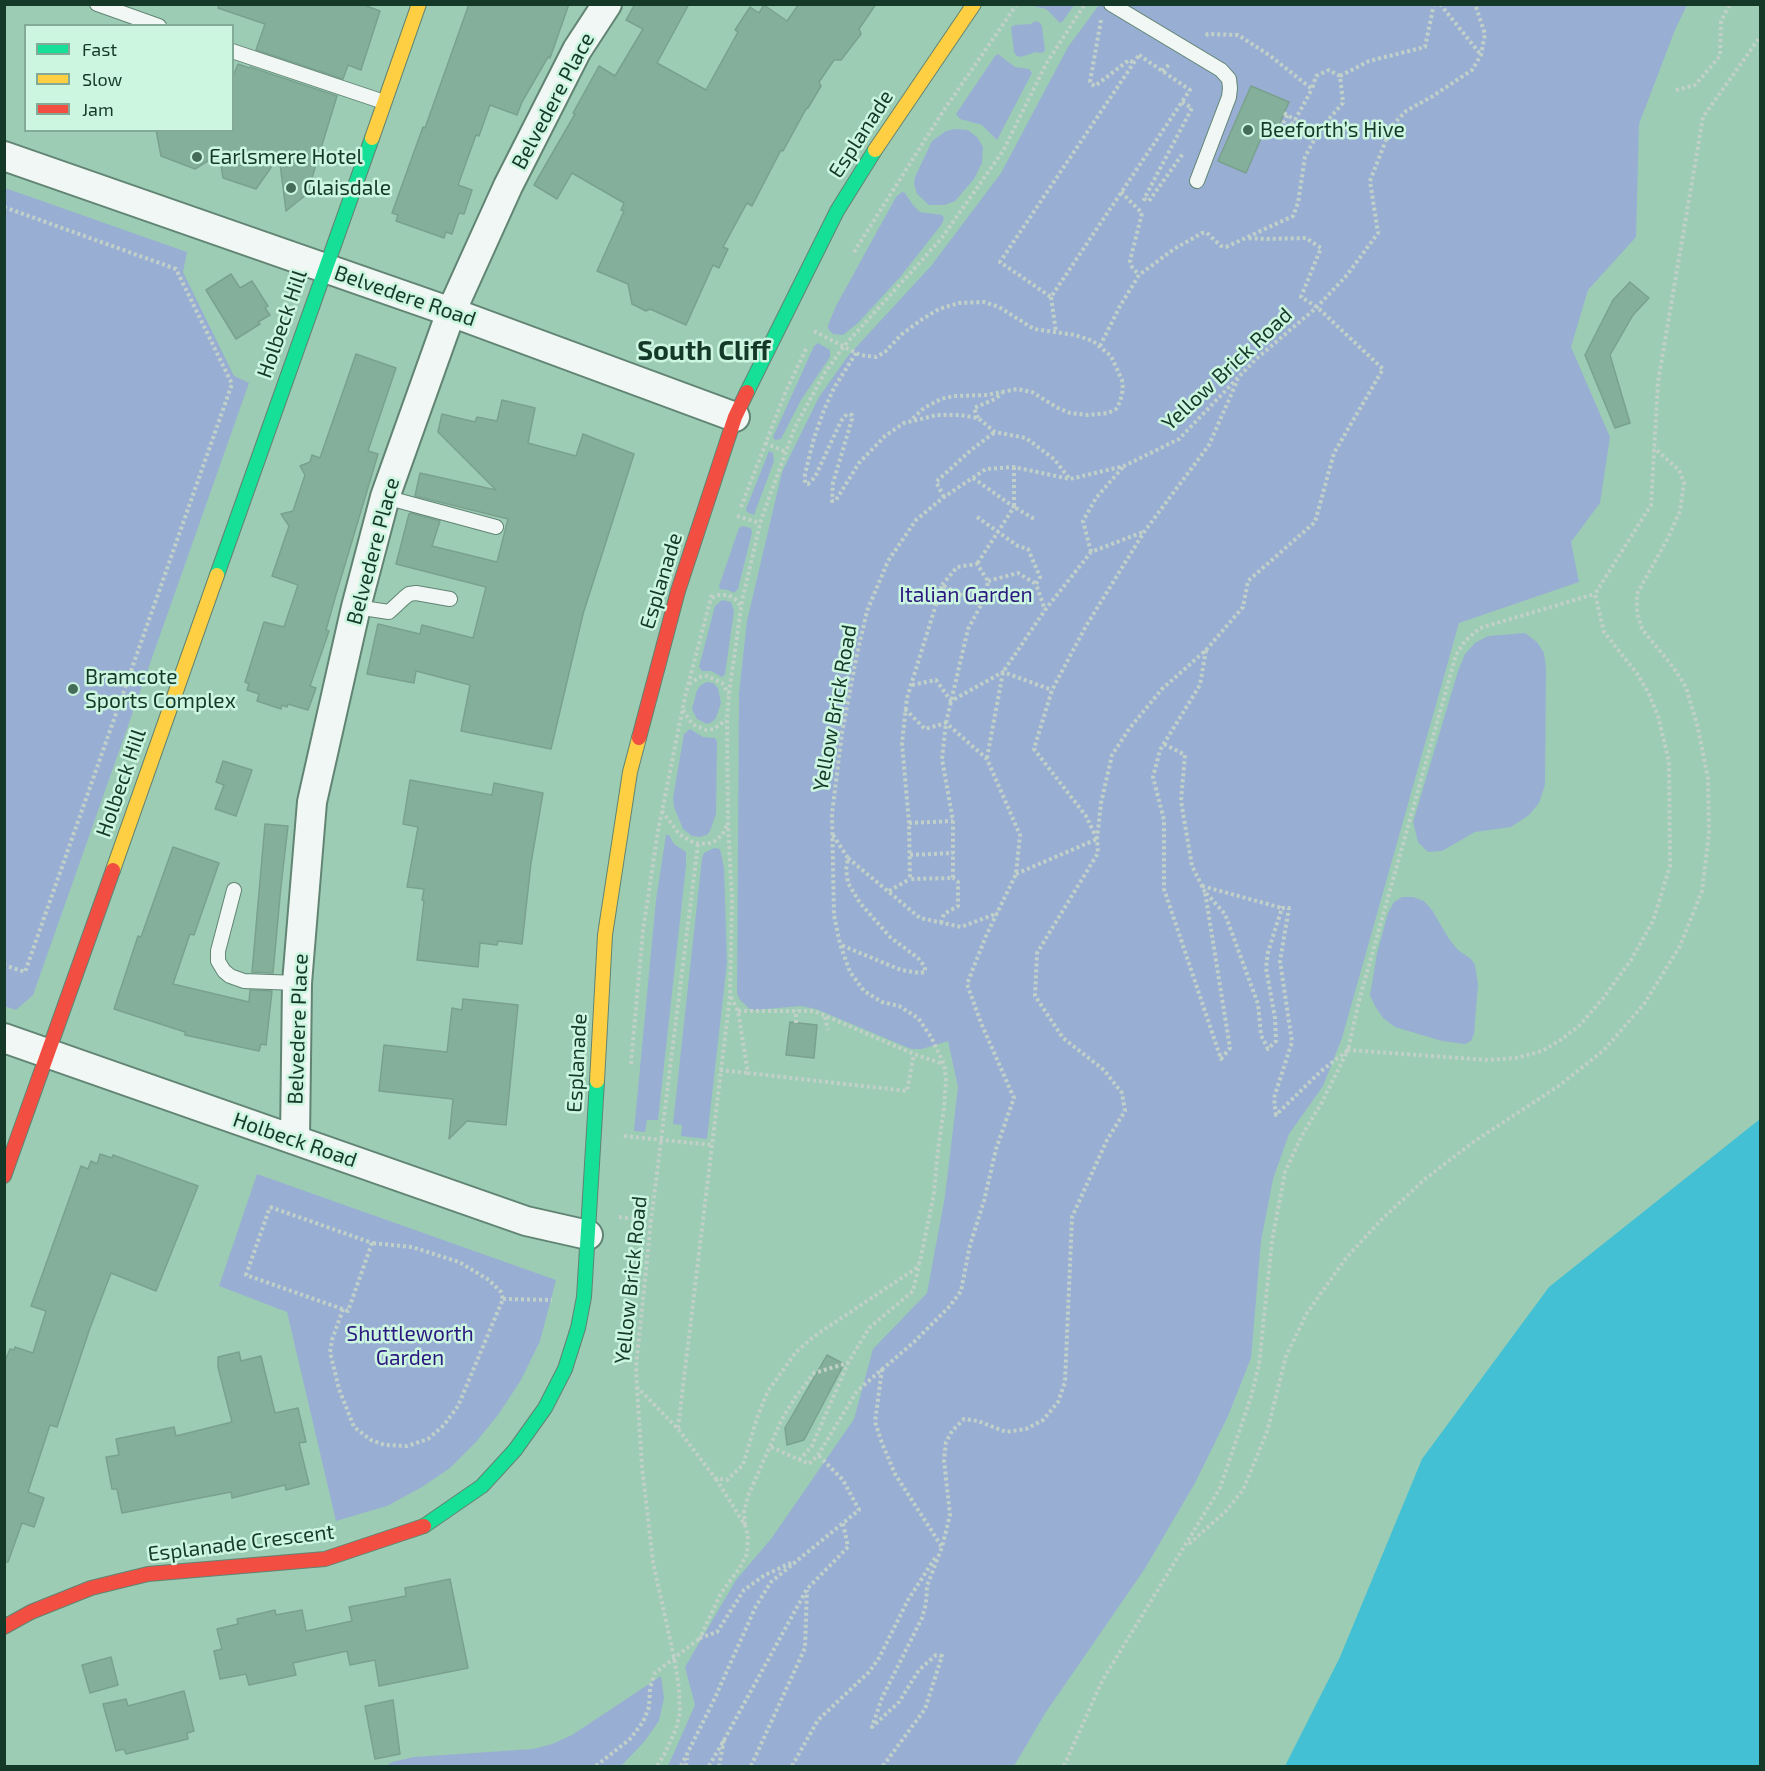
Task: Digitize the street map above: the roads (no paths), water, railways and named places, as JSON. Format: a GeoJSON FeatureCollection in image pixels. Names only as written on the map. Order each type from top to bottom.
{"type":"FeatureCollection","features":[{"type":"Feature","properties":{"kind":"street","name":"Holbeck Hill"},"geometry":{"type":"LineString","coordinates":[[4,1176],[419,4]]}},
{"type":"Feature","properties":{"kind":"street","name":"Belvedere Place"},"geometry":{"type":"LineString","coordinates":[[295,1139],[297,983],[312,802],[356,607],[385,497],[451,312],[508,186],[577,50],[607,4]]}},
{"type":"Feature","properties":{"kind":"street","name":"Esplanade"},"geometry":{"type":"LineString","coordinates":[[588,1235],[605,935],[630,772],[678,591],[735,417],[837,211],[877,146],[974,4]]}},
{"type":"Feature","properties":{"kind":"street","name":"Belvedere Road"},"geometry":{"type":"LineString","coordinates":[[4,156],[451,312],[735,417]]}},
{"type":"Feature","properties":{"kind":"street","name":"Holbeck Road"},"geometry":{"type":"LineString","coordinates":[[4,1038],[526,1221],[588,1235]]}},
{"type":"Feature","properties":{"kind":"street","name":"Esplanade Crescent"},"geometry":{"type":"LineString","coordinates":[[4,1627],[31,1612],[91,1588],[148,1574],[325,1559],[428,1524],[482,1486],[515,1450],[544,1408],[565,1369],[578,1328],[583,1301],[588,1235]]}},
{"type":"Feature","properties":{"kind":"lane"},"geometry":{"type":"LineString","coordinates":[[97,4],[153,24]]}},
{"type":"Feature","properties":{"kind":"lane"},"geometry":{"type":"LineString","coordinates":[[1106,10],[1186,49],[1221,70],[1229,79],[1229,97],[1197,181]]}},
{"type":"Feature","properties":{"kind":"lane"},"geometry":{"type":"LineString","coordinates":[[234,52],[384,102]]}},
{"type":"Feature","properties":{"kind":"lane"},"geometry":{"type":"LineString","coordinates":[[385,497],[496,527]]}},
{"type":"Feature","properties":{"kind":"lane"},"geometry":{"type":"LineString","coordinates":[[356,607],[389,612],[404,598],[416,593],[450,599]]}},
{"type":"Feature","properties":{"kind":"lane"},"geometry":{"type":"LineString","coordinates":[[234,890],[218,951],[219,961],[224,971],[244,981],[297,983]]}},
{"type":"Feature","properties":{"kind":"place","name":"Beeforth’s Hive"},"geometry":{"type":"Point","coordinates":[1248,130]}},
{"type":"Feature","properties":{"kind":"place","name":"Earlsmere Hotel"},"geometry":{"type":"Point","coordinates":[197,157]}},
{"type":"Feature","properties":{"kind":"place","name":"Glaisdale"},"geometry":{"type":"Point","coordinates":[291,188]}},
{"type":"Feature","properties":{"kind":"place","name":"Bramcote Sports Complex"},"geometry":{"type":"Point","coordinates":[73,689]}},
{"type":"Feature","properties":{"kind":"district","name":"South Cliff"},"geometry":{"type":"Point","coordinates":[704,351]}},
{"type":"Feature","properties":{"kind":"park label","name":"Italian Garden"},"geometry":{"type":"Point","coordinates":[966,595]}},
{"type":"Feature","properties":{"kind":"park label","name":"Shuttleworth Garden"},"geometry":{"type":"Point","coordinates":[410,1346]}}]}
